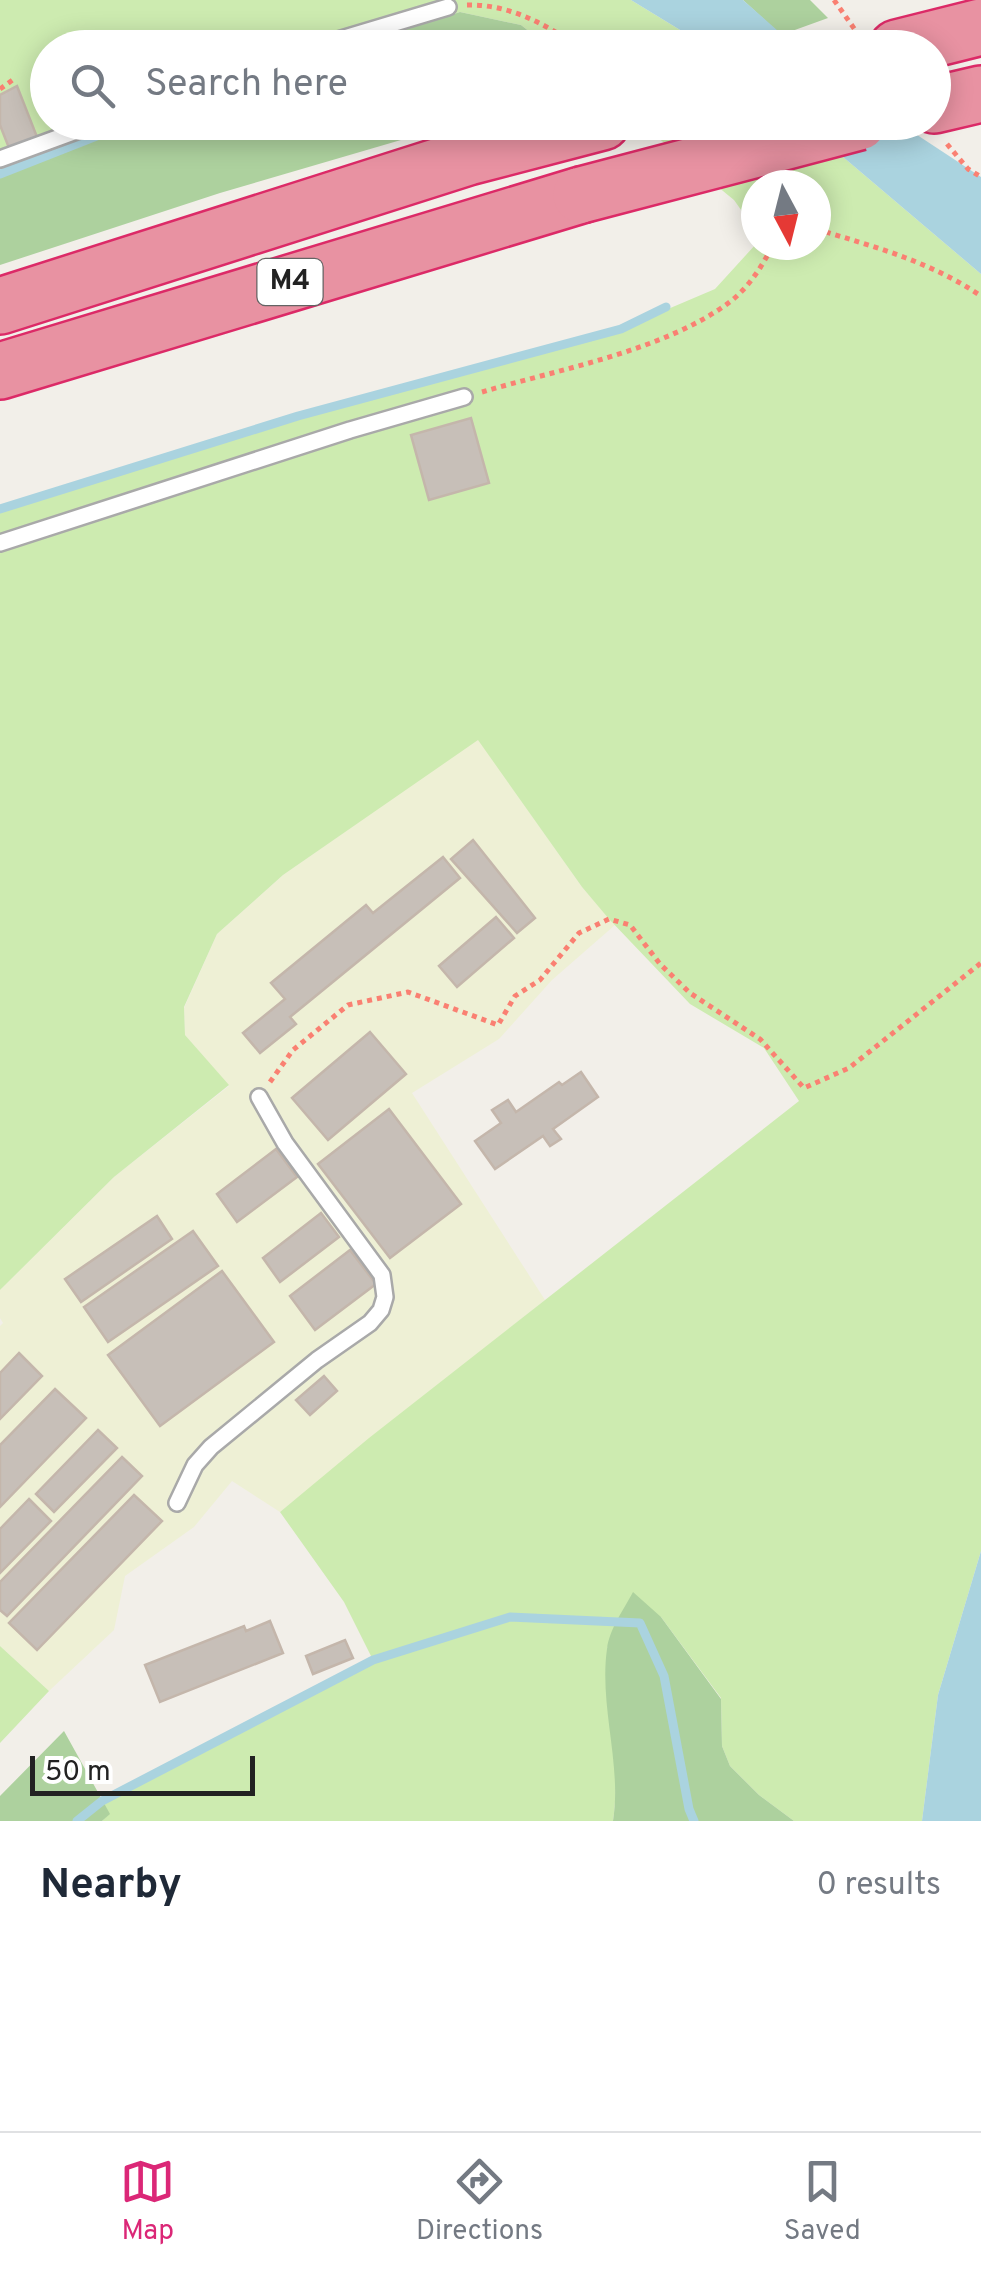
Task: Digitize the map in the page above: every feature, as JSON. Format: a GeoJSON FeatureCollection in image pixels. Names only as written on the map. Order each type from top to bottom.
{"type":"FeatureCollection","features":[{"type":"Feature","properties":{"kind":"highway"},"geometry":{"type":"LineString","coordinates":[[951,35],[981,27]]}},
{"type":"Feature","properties":{"kind":"highway"},"geometry":{"type":"LineString","coordinates":[[951,111],[981,94]]}},
{"type":"Feature","properties":{"kind":"highway","name":"M4"},"geometry":{"type":"LineString","coordinates":[[0,306],[468,157],[533,140]]}},
{"type":"Feature","properties":{"kind":"highway","name":"M4"},"geometry":{"type":"LineString","coordinates":[[0,372],[581,195],[790,140]]}},
{"type":"Feature","properties":{"kind":"lane"},"geometry":{"type":"LineString","coordinates":[[371,30],[448,7]]}},
{"type":"Feature","properties":{"kind":"lane"},"geometry":{"type":"LineString","coordinates":[[0,159],[52,140]]}},
{"type":"Feature","properties":{"kind":"lane"},"geometry":{"type":"LineString","coordinates":[[0,543],[464,397]]}},
{"type":"Feature","properties":{"kind":"lane"},"geometry":{"type":"LineString","coordinates":[[177,1503],[195,1465],[211,1447],[317,1360],[370,1323],[382,1310],[386,1297],[382,1275],[285,1143],[259,1097]]}},
{"type":"Feature","properties":{"kind":"path"},"geometry":{"type":"LineString","coordinates":[[834,0],[855,30]]}},
{"type":"Feature","properties":{"kind":"path"},"geometry":{"type":"LineString","coordinates":[[448,7],[494,6],[550,30]]}},
{"type":"Feature","properties":{"kind":"path"},"geometry":{"type":"LineString","coordinates":[[0,89],[14,79]]}},
{"type":"Feature","properties":{"kind":"path"},"geometry":{"type":"LineString","coordinates":[[949,140],[968,169],[981,177]]}},
{"type":"Feature","properties":{"kind":"path"},"geometry":{"type":"LineString","coordinates":[[831,234],[875,244],[954,278],[981,296]]}},
{"type":"Feature","properties":{"kind":"path"},"geometry":{"type":"LineString","coordinates":[[464,397],[657,341],[707,317],[734,298],[766,260]]}},
{"type":"Feature","properties":{"kind":"path"},"geometry":{"type":"LineString","coordinates":[[259,1097],[293,1050],[348,1005],[408,992],[498,1025],[515,996],[540,980],[579,933],[609,919],[630,925],[660,964],[690,992],[760,1039],[804,1088],[849,1068],[981,963]]}},
{"type":"Feature","properties":{"kind":"green space"},"geometry":{"type":"Polygon","coordinates":[[[0,0],[631,0],[680,30],[527,30],[521,25],[460,12],[403,30],[30,30],[30,140],[88,140],[0,174],[0,0]]]}},
{"type":"Feature","properties":{"kind":"green space"},"geometry":{"type":"Polygon","coordinates":[[[743,0],[810,0],[828,18],[795,30],[776,30],[743,0]]]}},
{"type":"Feature","properties":{"kind":"green space"},"geometry":{"type":"Polygon","coordinates":[[[460,12],[521,25],[527,30],[403,30],[460,12]]]}},
{"type":"Feature","properties":{"kind":"green space"},"geometry":{"type":"Polygon","coordinates":[[[88,140],[401,140],[220,193],[0,265],[0,174],[88,140]]]}},
{"type":"Feature","properties":{"kind":"green space"},"geometry":{"type":"Polygon","coordinates":[[[661,140],[823,140],[981,274],[981,1551],[938,1695],[922,1821],[794,1821],[759,1795],[730,1766],[722,1746],[721,1698],[661,1617],[607,1647],[615,1757],[613,1821],[102,1821],[109,1814],[102,1801],[373,1660],[344,1602],[280,1512],[799,1101],[764,1048],[690,1004],[609,919],[478,740],[283,875],[217,934],[184,1007],[185,1035],[229,1085],[114,1177],[0,1290],[0,509],[298,416],[621,329],[715,289],[741,260],[831,260],[831,170],[741,170],[741,210],[661,140]]]}},
{"type":"Feature","properties":{"kind":"green space"},"geometry":{"type":"Polygon","coordinates":[[[478,739],[582,887],[615,925],[552,980],[499,1039],[412,1093],[545,1300],[280,1512],[232,1481],[194,1527],[125,1576],[114,1630],[49,1691],[0,1646],[0,1290],[114,1177],[229,1086],[185,1035],[184,1008],[217,934],[283,875],[478,739]]]}},
{"type":"Feature","properties":{"kind":"green space"},"geometry":{"type":"Polygon","coordinates":[[[633,1592],[661,1617],[721,1699],[722,1746],[730,1766],[759,1795],[794,1821],[613,1821],[615,1778],[605,1670],[608,1642],[633,1592]]]}},
{"type":"Feature","properties":{"kind":"green space"},"geometry":{"type":"Polygon","coordinates":[[[0,1646],[49,1691],[0,1743],[0,1646]]]}},
{"type":"Feature","properties":{"kind":"green space"},"geometry":{"type":"Polygon","coordinates":[[[64,1731],[110,1814],[102,1821],[0,1821],[0,1796],[64,1731]]]}},
{"type":"Feature","properties":{"kind":"water"},"geometry":{"type":"Polygon","coordinates":[[[631,0],[743,0],[777,30],[680,30],[631,0]]]}},
{"type":"Feature","properties":{"kind":"water"},"geometry":{"type":"Polygon","coordinates":[[[823,140],[925,140],[981,177],[981,274],[823,140]]]}},
{"type":"Feature","properties":{"kind":"water"},"geometry":{"type":"Polygon","coordinates":[[[981,1551],[981,1821],[922,1821],[938,1695],[981,1551]]]}},
{"type":"Feature","properties":{"kind":"building"},"geometry":{"type":"Polygon","coordinates":[[[17,86],[30,119],[30,140],[9,148],[0,125],[0,95],[17,86]]]}},
{"type":"Feature","properties":{"kind":"building"},"geometry":{"type":"Polygon","coordinates":[[[471,418],[489,483],[429,500],[411,435],[471,418]]]}},
{"type":"Feature","properties":{"kind":"building"},"geometry":{"type":"Polygon","coordinates":[[[473,840],[535,918],[517,933],[451,859],[473,840]]]}},
{"type":"Feature","properties":{"kind":"building"},"geometry":{"type":"Polygon","coordinates":[[[443,857],[460,878],[290,1017],[296,1024],[260,1053],[243,1033],[285,999],[271,983],[366,905],[373,913],[443,857]]]}},
{"type":"Feature","properties":{"kind":"building"},"geometry":{"type":"Polygon","coordinates":[[[496,917],[514,938],[457,987],[439,966],[496,917]]]}},
{"type":"Feature","properties":{"kind":"building"},"geometry":{"type":"Polygon","coordinates":[[[370,1032],[406,1074],[328,1140],[292,1098],[370,1032]]]}},
{"type":"Feature","properties":{"kind":"building"},"geometry":{"type":"Polygon","coordinates":[[[581,1072],[598,1097],[553,1129],[561,1139],[550,1146],[543,1136],[495,1169],[475,1141],[501,1123],[492,1110],[508,1100],[516,1112],[559,1082],[562,1085],[581,1072]]]}},
{"type":"Feature","properties":{"kind":"building"},"geometry":{"type":"Polygon","coordinates":[[[389,1109],[461,1204],[390,1258],[318,1164],[389,1109]]]}},
{"type":"Feature","properties":{"kind":"building"},"geometry":{"type":"Polygon","coordinates":[[[276,1149],[297,1177],[237,1222],[217,1194],[276,1149]]]}},
{"type":"Feature","properties":{"kind":"building"},"geometry":{"type":"Polygon","coordinates":[[[321,1213],[339,1237],[280,1282],[263,1258],[321,1213]]]}},
{"type":"Feature","properties":{"kind":"building"},"geometry":{"type":"Polygon","coordinates":[[[157,1216],[172,1239],[81,1302],[65,1279],[157,1216]]]}},
{"type":"Feature","properties":{"kind":"building"},"geometry":{"type":"Polygon","coordinates":[[[193,1231],[218,1266],[108,1342],[84,1307],[193,1231]]]}},
{"type":"Feature","properties":{"kind":"building"},"geometry":{"type":"Polygon","coordinates":[[[350,1250],[376,1284],[315,1330],[290,1296],[350,1250]]]}},
{"type":"Feature","properties":{"kind":"building"},"geometry":{"type":"Polygon","coordinates":[[[222,1271],[274,1342],[160,1426],[108,1355],[222,1271]]]}},
{"type":"Feature","properties":{"kind":"building"},"geometry":{"type":"Polygon","coordinates":[[[19,1353],[42,1376],[0,1419],[0,1373],[19,1353]]]}},
{"type":"Feature","properties":{"kind":"building"},"geometry":{"type":"Polygon","coordinates":[[[324,1376],[337,1391],[310,1415],[296,1400],[324,1376]]]}},
{"type":"Feature","properties":{"kind":"building"},"geometry":{"type":"Polygon","coordinates":[[[55,1389],[86,1418],[0,1507],[0,1445],[55,1389]]]}},
{"type":"Feature","properties":{"kind":"building"},"geometry":{"type":"Polygon","coordinates":[[[98,1430],[117,1448],[54,1512],[36,1494],[98,1430]]]}},
{"type":"Feature","properties":{"kind":"building"},"geometry":{"type":"Polygon","coordinates":[[[122,1457],[142,1476],[7,1616],[0,1610],[0,1582],[122,1457]]]}},
{"type":"Feature","properties":{"kind":"building"},"geometry":{"type":"Polygon","coordinates":[[[134,1495],[162,1521],[37,1650],[9,1623],[134,1495]]]}},
{"type":"Feature","properties":{"kind":"building"},"geometry":{"type":"Polygon","coordinates":[[[29,1499],[51,1521],[0,1573],[0,1529],[29,1499]]]}},
{"type":"Feature","properties":{"kind":"building"},"geometry":{"type":"Polygon","coordinates":[[[270,1621],[283,1653],[160,1702],[145,1665],[244,1626],[246,1631],[270,1621]]]}},
{"type":"Feature","properties":{"kind":"building"},"geometry":{"type":"Polygon","coordinates":[[[345,1640],[353,1658],[313,1674],[306,1656],[345,1640]]]}},
{"type":"Feature","properties":{"kind":"waterway"},"geometry":{"type":"LineString","coordinates":[[0,174],[86,140]]}},
{"type":"Feature","properties":{"kind":"waterway"},"geometry":{"type":"LineString","coordinates":[[0,509],[298,416],[621,329],[666,307]]}},
{"type":"Feature","properties":{"kind":"waterway"},"geometry":{"type":"LineString","coordinates":[[77,1821],[102,1801],[373,1660],[510,1617],[640,1623],[664,1676],[694,1821]]}}]}
